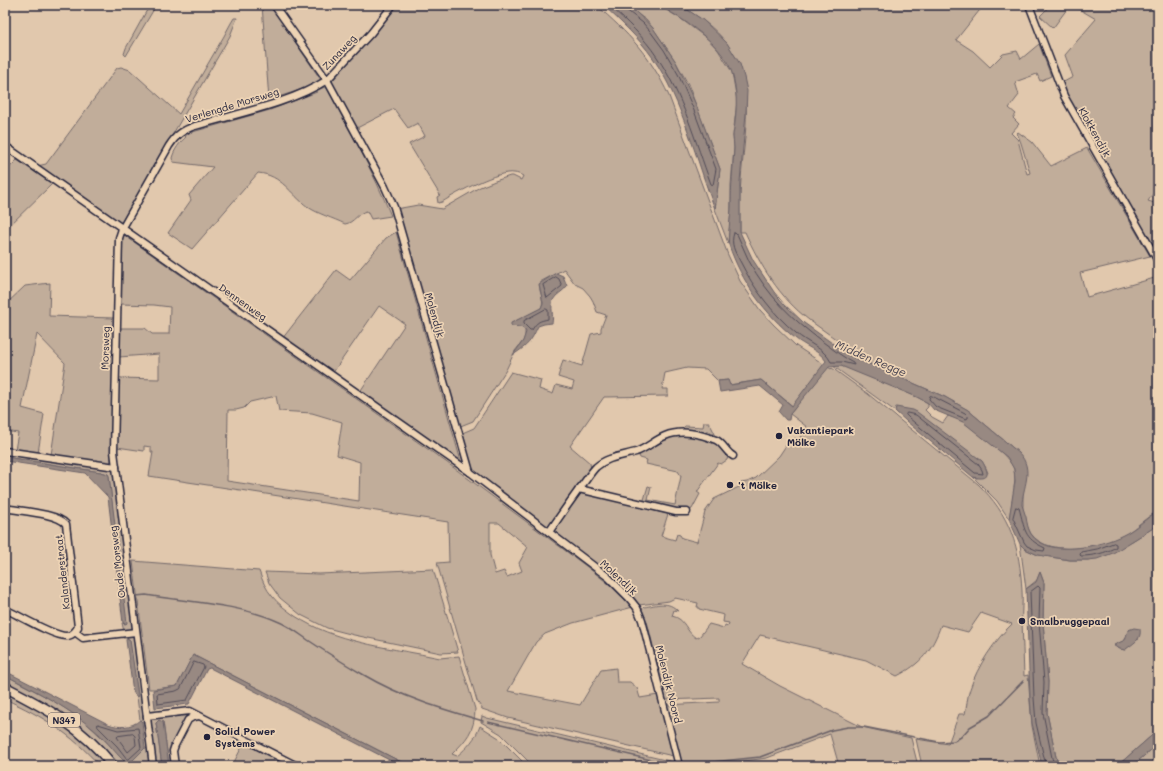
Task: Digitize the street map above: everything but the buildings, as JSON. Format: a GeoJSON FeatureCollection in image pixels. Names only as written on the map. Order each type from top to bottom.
{"type":"FeatureCollection","features":[{"type":"Feature","properties":{"kind":"main road","name":"N347"},"geometry":{"type":"LineString","coordinates":[[5,687],[40,705],[77,729],[103,753],[114,766]]}},
{"type":"Feature","properties":{"kind":"street","name":"Zunaweg"},"geometry":{"type":"LineString","coordinates":[[274,5],[327,80],[366,38],[393,5]]}},
{"type":"Feature","properties":{"kind":"street","name":"Klokkendijk"},"geometry":{"type":"LineString","coordinates":[[1029,5],[1064,96],[1158,261]]}},
{"type":"Feature","properties":{"kind":"street","name":"Verlengde Morsweg"},"geometry":{"type":"LineString","coordinates":[[122,229],[172,142],[180,132],[290,97],[327,80]]}},
{"type":"Feature","properties":{"kind":"street","name":"Molendijk"},"geometry":{"type":"LineString","coordinates":[[327,80],[385,187],[394,207],[470,472],[608,577],[637,608]]}},
{"type":"Feature","properties":{"kind":"street","name":"Dennenweg"},"geometry":{"type":"LineString","coordinates":[[5,146],[470,472]]}},
{"type":"Feature","properties":{"kind":"street","name":"Morsweg"},"geometry":{"type":"LineString","coordinates":[[116,467],[114,451],[120,238],[122,229]]}},
{"type":"Feature","properties":{"kind":"street"},"geometry":{"type":"LineString","coordinates":[[549,532],[594,468],[608,460],[637,452],[664,436],[674,433],[687,432],[718,441],[728,453],[733,456]]}},
{"type":"Feature","properties":{"kind":"street"},"geometry":{"type":"LineString","coordinates":[[5,451],[116,467]]}},
{"type":"Feature","properties":{"kind":"street","name":"Oude Morsweg"},"geometry":{"type":"LineString","coordinates":[[116,467],[153,766]]}},
{"type":"Feature","properties":{"kind":"street"},"geometry":{"type":"LineString","coordinates":[[579,489],[676,512],[687,512]]}},
{"type":"Feature","properties":{"kind":"street","name":"Kalanderstraat"},"geometry":{"type":"LineString","coordinates":[[5,508],[54,517],[63,520],[66,524],[78,625],[75,632]]}},
{"type":"Feature","properties":{"kind":"street","name":"Molendijk Noord"},"geometry":{"type":"LineString","coordinates":[[637,608],[646,632],[679,766]]}},
{"type":"Feature","properties":{"kind":"street"},"geometry":{"type":"LineString","coordinates":[[5,609],[55,633],[66,636],[75,632],[83,638],[136,632]]}},
{"type":"Feature","properties":{"kind":"street"},"geometry":{"type":"LineString","coordinates":[[147,716],[190,711],[297,766]]}},
{"type":"Feature","properties":{"kind":"street"},"geometry":{"type":"LineString","coordinates":[[175,766],[173,751],[175,744],[188,720],[193,717],[200,716]]}},
{"type":"Feature","properties":{"kind":"shaded area"},"geometry":{"type":"Polygon","coordinates":[[[262,5],[269,5],[274,11],[321,80],[315,85],[269,100],[262,5]]]}},
{"type":"Feature","properties":{"kind":"shaded area"},"geometry":{"type":"Polygon","coordinates":[[[398,5],[596,5],[638,46],[654,69],[669,96],[728,255],[740,281],[760,310],[796,346],[831,369],[832,368],[868,394],[978,484],[998,508],[1005,520],[1016,546],[1019,560],[1022,595],[1024,676],[1028,675],[1032,726],[1040,766],[922,766],[916,739],[948,744],[959,714],[965,714],[969,692],[977,672],[993,646],[1012,624],[981,613],[968,632],[941,625],[934,642],[925,655],[913,666],[897,676],[866,660],[760,635],[742,664],[780,686],[862,727],[911,738],[918,766],[839,766],[830,734],[767,758],[722,764],[722,766],[682,766],[667,705],[719,702],[719,698],[666,700],[648,625],[642,609],[644,607],[658,604],[670,605],[678,611],[674,610],[672,616],[683,622],[692,635],[696,638],[700,636],[709,624],[724,628],[725,625],[728,626],[729,623],[723,622],[724,615],[699,609],[699,607],[697,607],[698,603],[675,598],[669,601],[639,605],[610,575],[554,533],[554,531],[579,492],[591,492],[635,506],[668,514],[661,536],[675,540],[677,534],[682,538],[697,542],[705,512],[714,499],[741,486],[741,483],[756,478],[779,456],[787,444],[795,438],[799,440],[802,445],[803,442],[800,437],[807,427],[790,414],[795,408],[761,380],[729,385],[728,380],[718,381],[706,369],[687,368],[665,373],[662,389],[668,389],[668,396],[604,397],[570,446],[590,463],[591,469],[550,527],[545,526],[475,474],[471,469],[460,434],[474,428],[511,372],[541,380],[539,389],[553,394],[556,385],[572,389],[574,382],[558,377],[563,360],[582,366],[591,334],[601,332],[606,315],[597,312],[590,296],[583,288],[575,284],[564,269],[540,282],[539,285],[543,301],[541,308],[512,323],[511,326],[521,327],[525,330],[523,341],[515,351],[506,370],[473,421],[458,427],[396,209],[418,205],[442,209],[480,187],[510,176],[521,180],[523,176],[514,173],[507,173],[488,178],[438,203],[437,197],[440,195],[409,144],[425,136],[418,123],[408,128],[394,109],[355,129],[331,82],[398,5]]]}},
{"type":"Feature","properties":{"kind":"shaded area"},"geometry":{"type":"Polygon","coordinates":[[[625,5],[658,5],[681,19],[709,40],[718,50],[732,72],[737,101],[733,136],[734,147],[731,185],[731,212],[728,243],[715,209],[720,169],[688,84],[676,62],[653,28],[646,20],[625,5]]]}},
{"type":"Feature","properties":{"kind":"shaded area"},"geometry":{"type":"Polygon","coordinates":[[[680,5],[983,5],[956,40],[973,51],[990,67],[1003,54],[1017,51],[1021,59],[1039,44],[1051,76],[1040,81],[1037,74],[1015,82],[1019,95],[1009,108],[1016,114],[1013,118],[1019,124],[1011,133],[1018,140],[1027,174],[1030,173],[1017,133],[1018,132],[1032,142],[1051,166],[1087,148],[1150,256],[1080,273],[1087,297],[1158,277],[1158,511],[1126,534],[1103,543],[1088,547],[1073,548],[1058,548],[1045,544],[1035,538],[1028,528],[1025,520],[1023,510],[1023,484],[1019,453],[968,410],[945,397],[849,355],[854,352],[809,320],[788,301],[771,280],[745,232],[740,232],[740,193],[746,127],[746,110],[742,76],[736,59],[727,44],[717,32],[693,13],[680,5]]]}},
{"type":"Feature","properties":{"kind":"shaded area"},"geometry":{"type":"Polygon","coordinates":[[[1048,5],[1070,5],[1053,28],[1040,16],[1049,7],[1048,5]]]}},
{"type":"Feature","properties":{"kind":"shaded area"},"geometry":{"type":"Polygon","coordinates":[[[1072,5],[1158,5],[1158,187],[1148,201],[1158,204],[1158,257],[1060,84],[1073,77],[1065,55],[1096,19],[1072,5]]]}},
{"type":"Feature","properties":{"kind":"shaded area"},"geometry":{"type":"Polygon","coordinates":[[[154,9],[126,56],[124,54],[126,48],[147,10],[154,9]]]}},
{"type":"Feature","properties":{"kind":"shaded area"},"geometry":{"type":"Polygon","coordinates":[[[234,18],[237,18],[230,36],[121,223],[119,224],[37,166],[46,164],[117,68],[121,67],[130,70],[179,114],[234,18]]]}},
{"type":"Feature","properties":{"kind":"shaded area"},"geometry":{"type":"Polygon","coordinates":[[[325,87],[327,88],[369,167],[391,216],[371,219],[367,211],[361,213],[351,222],[345,224],[308,207],[280,181],[273,177],[258,173],[192,249],[168,233],[191,200],[189,195],[213,167],[173,162],[172,158],[174,152],[186,137],[185,136],[189,133],[270,110],[317,92],[317,90],[325,87]]]}},
{"type":"Feature","properties":{"kind":"shaded area"},"geometry":{"type":"Polygon","coordinates":[[[17,160],[52,184],[5,230],[5,172],[17,160]]]}},
{"type":"Feature","properties":{"kind":"shaded area"},"geometry":{"type":"Polygon","coordinates":[[[396,232],[460,458],[460,463],[359,393],[405,324],[379,306],[332,374],[282,339],[336,270],[350,280],[386,238],[396,232]]]}},
{"type":"Feature","properties":{"kind":"shaded area"},"geometry":{"type":"Polygon","coordinates":[[[124,235],[446,462],[619,592],[633,607],[573,623],[545,634],[536,642],[508,691],[580,705],[601,670],[616,668],[617,682],[630,682],[637,688],[640,698],[658,695],[673,756],[508,718],[482,709],[477,701],[437,563],[449,562],[448,522],[149,476],[153,452],[151,452],[151,447],[144,446],[144,451],[117,447],[119,378],[159,379],[159,354],[119,357],[120,328],[145,328],[152,334],[169,334],[170,307],[120,304],[122,239],[124,235]],[[276,396],[250,402],[244,408],[228,410],[227,481],[359,501],[360,462],[337,455],[342,422],[312,413],[279,411],[276,396]],[[490,523],[490,555],[495,574],[504,571],[507,577],[522,571],[519,563],[528,547],[499,523],[490,523]]]}},
{"type":"Feature","properties":{"kind":"shaded area"},"geometry":{"type":"Polygon","coordinates":[[[50,283],[49,316],[114,318],[111,462],[108,464],[51,455],[65,363],[37,334],[22,408],[44,414],[38,453],[15,450],[18,433],[5,431],[5,305],[25,286],[50,283]]]}},
{"type":"Feature","properties":{"kind":"shaded area"},"geometry":{"type":"Polygon","coordinates":[[[833,366],[841,366],[851,369],[917,397],[928,403],[928,407],[925,410],[932,417],[943,423],[948,416],[958,419],[990,442],[1006,457],[1014,470],[1014,487],[1009,519],[997,501],[973,477],[977,478],[988,473],[982,461],[895,411],[899,414],[833,366]]]}},
{"type":"Feature","properties":{"kind":"shaded area"},"geometry":{"type":"Polygon","coordinates":[[[704,422],[709,422],[715,434],[711,434],[709,431],[707,431],[708,435],[680,431],[685,426],[703,427],[704,422]]]}},
{"type":"Feature","properties":{"kind":"shaded area"},"geometry":{"type":"Polygon","coordinates":[[[686,434],[717,443],[728,456],[727,460],[721,464],[718,463],[697,492],[700,494],[692,509],[681,511],[643,503],[648,486],[651,487],[648,500],[675,505],[681,476],[678,471],[646,464],[647,460],[640,458],[639,456],[650,447],[661,441],[686,434]]]}},
{"type":"Feature","properties":{"kind":"shaded area"},"geometry":{"type":"Polygon","coordinates":[[[5,452],[110,468],[114,472],[134,629],[124,632],[122,623],[125,624],[108,474],[5,457],[5,452]]]}},
{"type":"Feature","properties":{"kind":"shaded area"},"geometry":{"type":"Polygon","coordinates":[[[1158,525],[1158,730],[1117,766],[1059,766],[1047,713],[1048,682],[1043,622],[1044,583],[1040,572],[1037,580],[1026,589],[1020,544],[1025,549],[1038,555],[1070,560],[1088,560],[1132,541],[1158,525]],[[1139,639],[1125,640],[1114,646],[1125,650],[1134,641],[1139,639]]]}},
{"type":"Feature","properties":{"kind":"shaded area"},"geometry":{"type":"Polygon","coordinates":[[[133,561],[259,571],[274,599],[295,616],[310,625],[343,638],[378,646],[440,658],[459,656],[475,709],[475,717],[469,734],[452,754],[457,756],[464,750],[474,739],[480,726],[499,738],[527,766],[409,766],[193,655],[177,686],[149,689],[133,561]]]}},
{"type":"Feature","properties":{"kind":"shaded area"},"geometry":{"type":"Polygon","coordinates":[[[433,569],[458,652],[441,653],[327,628],[301,615],[280,598],[269,583],[265,572],[319,574],[433,569]]]}},
{"type":"Feature","properties":{"kind":"shaded area"},"geometry":{"type":"Polygon","coordinates":[[[134,634],[145,721],[142,722],[140,720],[138,695],[128,638],[123,638],[122,635],[134,634]]]}},
{"type":"Feature","properties":{"kind":"shaded area"},"geometry":{"type":"Polygon","coordinates":[[[5,675],[54,701],[84,721],[114,749],[128,765],[145,748],[148,749],[150,766],[118,766],[93,739],[80,728],[52,708],[5,682],[5,675]]]}},
{"type":"Feature","properties":{"kind":"shaded area"},"geometry":{"type":"Polygon","coordinates":[[[5,689],[58,718],[111,766],[100,766],[78,744],[56,727],[32,712],[5,699],[5,689]]]}},
{"type":"Feature","properties":{"kind":"shaded area"},"geometry":{"type":"Polygon","coordinates":[[[187,714],[171,746],[170,753],[172,766],[169,766],[163,722],[156,723],[162,766],[155,766],[150,720],[153,718],[187,714]]]}},
{"type":"Feature","properties":{"kind":"shaded area"},"geometry":{"type":"Polygon","coordinates":[[[482,716],[675,762],[675,766],[533,766],[501,734],[481,722],[482,716]]]}},
{"type":"Feature","properties":{"kind":"shaded area"},"geometry":{"type":"Polygon","coordinates":[[[244,743],[279,761],[277,766],[233,766],[244,743]]]}},
{"type":"Feature","properties":{"kind":"shaded area"},"geometry":{"type":"Polygon","coordinates":[[[1158,744],[1158,766],[1132,766],[1158,744]]]}},
{"type":"Feature","properties":{"kind":"water"},"geometry":{"type":"Polygon","coordinates":[[[603,5],[625,5],[636,12],[653,28],[676,62],[697,107],[720,169],[715,209],[673,93],[653,58],[642,44],[630,30],[603,5]]]}},
{"type":"Feature","properties":{"kind":"water"},"geometry":{"type":"Polygon","coordinates":[[[658,5],[680,5],[703,20],[727,43],[740,64],[747,91],[740,182],[740,232],[753,260],[774,292],[784,304],[804,323],[849,355],[945,397],[968,410],[1019,453],[1024,459],[1027,472],[1022,505],[1030,532],[1039,542],[1049,546],[1062,548],[1075,548],[1102,543],[1128,533],[1158,511],[1158,525],[1113,553],[1097,559],[1070,560],[1038,555],[1025,549],[1020,544],[1009,519],[1015,481],[1014,469],[1007,457],[963,422],[934,410],[928,403],[917,397],[841,366],[829,367],[790,414],[789,420],[786,420],[779,412],[783,405],[760,386],[720,392],[718,381],[728,380],[730,385],[761,380],[792,406],[826,361],[820,354],[799,341],[784,329],[764,308],[747,284],[740,271],[729,245],[734,148],[733,134],[736,103],[736,91],[732,73],[728,63],[720,52],[701,33],[679,17],[658,5]]]}},
{"type":"Feature","properties":{"kind":"water"},"geometry":{"type":"Polygon","coordinates":[[[556,273],[563,276],[567,286],[553,300],[552,323],[538,326],[528,343],[513,355],[523,341],[526,332],[522,328],[511,326],[511,323],[541,308],[543,303],[539,284],[556,273]]]}},
{"type":"Feature","properties":{"kind":"water"},"geometry":{"type":"Polygon","coordinates":[[[896,407],[917,412],[982,461],[987,472],[986,477],[973,477],[895,411],[896,407]]]}},
{"type":"Feature","properties":{"kind":"water"},"geometry":{"type":"Polygon","coordinates":[[[5,457],[108,474],[126,624],[123,623],[108,497],[85,473],[5,461],[5,457]]]}},
{"type":"Feature","properties":{"kind":"water"},"geometry":{"type":"Polygon","coordinates":[[[1040,572],[1044,583],[1043,622],[1048,682],[1047,713],[1059,766],[1042,766],[1032,723],[1026,589],[1036,582],[1040,572]]]}},
{"type":"Feature","properties":{"kind":"water"},"geometry":{"type":"Polygon","coordinates":[[[1134,628],[1140,629],[1140,636],[1134,643],[1125,650],[1114,645],[1125,640],[1128,630],[1134,628]]]}},
{"type":"Feature","properties":{"kind":"water"},"geometry":{"type":"Polygon","coordinates":[[[127,638],[130,640],[138,695],[137,697],[133,692],[126,640],[127,638]]]}},
{"type":"Feature","properties":{"kind":"water"},"geometry":{"type":"Polygon","coordinates":[[[193,655],[409,766],[401,766],[210,668],[207,669],[189,704],[155,708],[153,690],[177,686],[193,655]]]}},
{"type":"Feature","properties":{"kind":"water"},"geometry":{"type":"Polygon","coordinates":[[[5,671],[108,724],[116,726],[129,726],[140,720],[142,722],[145,748],[129,764],[127,763],[88,725],[54,702],[5,675],[5,671]]]}},
{"type":"Feature","properties":{"kind":"water"},"geometry":{"type":"Polygon","coordinates":[[[159,720],[163,722],[169,766],[162,766],[156,723],[159,720]]]}},
{"type":"Feature","properties":{"kind":"water"},"geometry":{"type":"Polygon","coordinates":[[[1158,730],[1158,744],[1132,766],[1117,766],[1158,730]]]}},
{"type":"Feature","properties":{"kind":"waterway"},"geometry":{"type":"LineString","coordinates":[[136,596],[146,595],[213,604],[262,615],[293,629],[350,667],[392,690],[437,707],[483,721]]}},
{"type":"Feature","properties":{"kind":"waterway"},"geometry":{"type":"LineString","coordinates":[[684,765],[760,757],[832,730],[848,727],[864,727],[939,742],[954,741],[961,737],[970,727],[989,716],[1023,681]]}},
{"type":"Feature","properties":{"kind":"waterway"},"geometry":{"type":"LineString","coordinates":[[488,722],[673,765]]}},
{"type":"Feature","properties":{"kind":"place","name":"Vakantiepark Mölke"},"geometry":{"type":"Point","coordinates":[779,436]}},
{"type":"Feature","properties":{"kind":"place","name":"'t Mölke"},"geometry":{"type":"Point","coordinates":[730,485]}},
{"type":"Feature","properties":{"kind":"place","name":"Smalbruggepaal"},"geometry":{"type":"Point","coordinates":[1022,621]}},
{"type":"Feature","properties":{"kind":"place","name":"Solid Power Systems"},"geometry":{"type":"Point","coordinates":[207,737]}},
{"type":"Feature","properties":{"kind":"water label","name":"Midden Regge"},"geometry":{"type":"Point","coordinates":[871,358]}}]}
